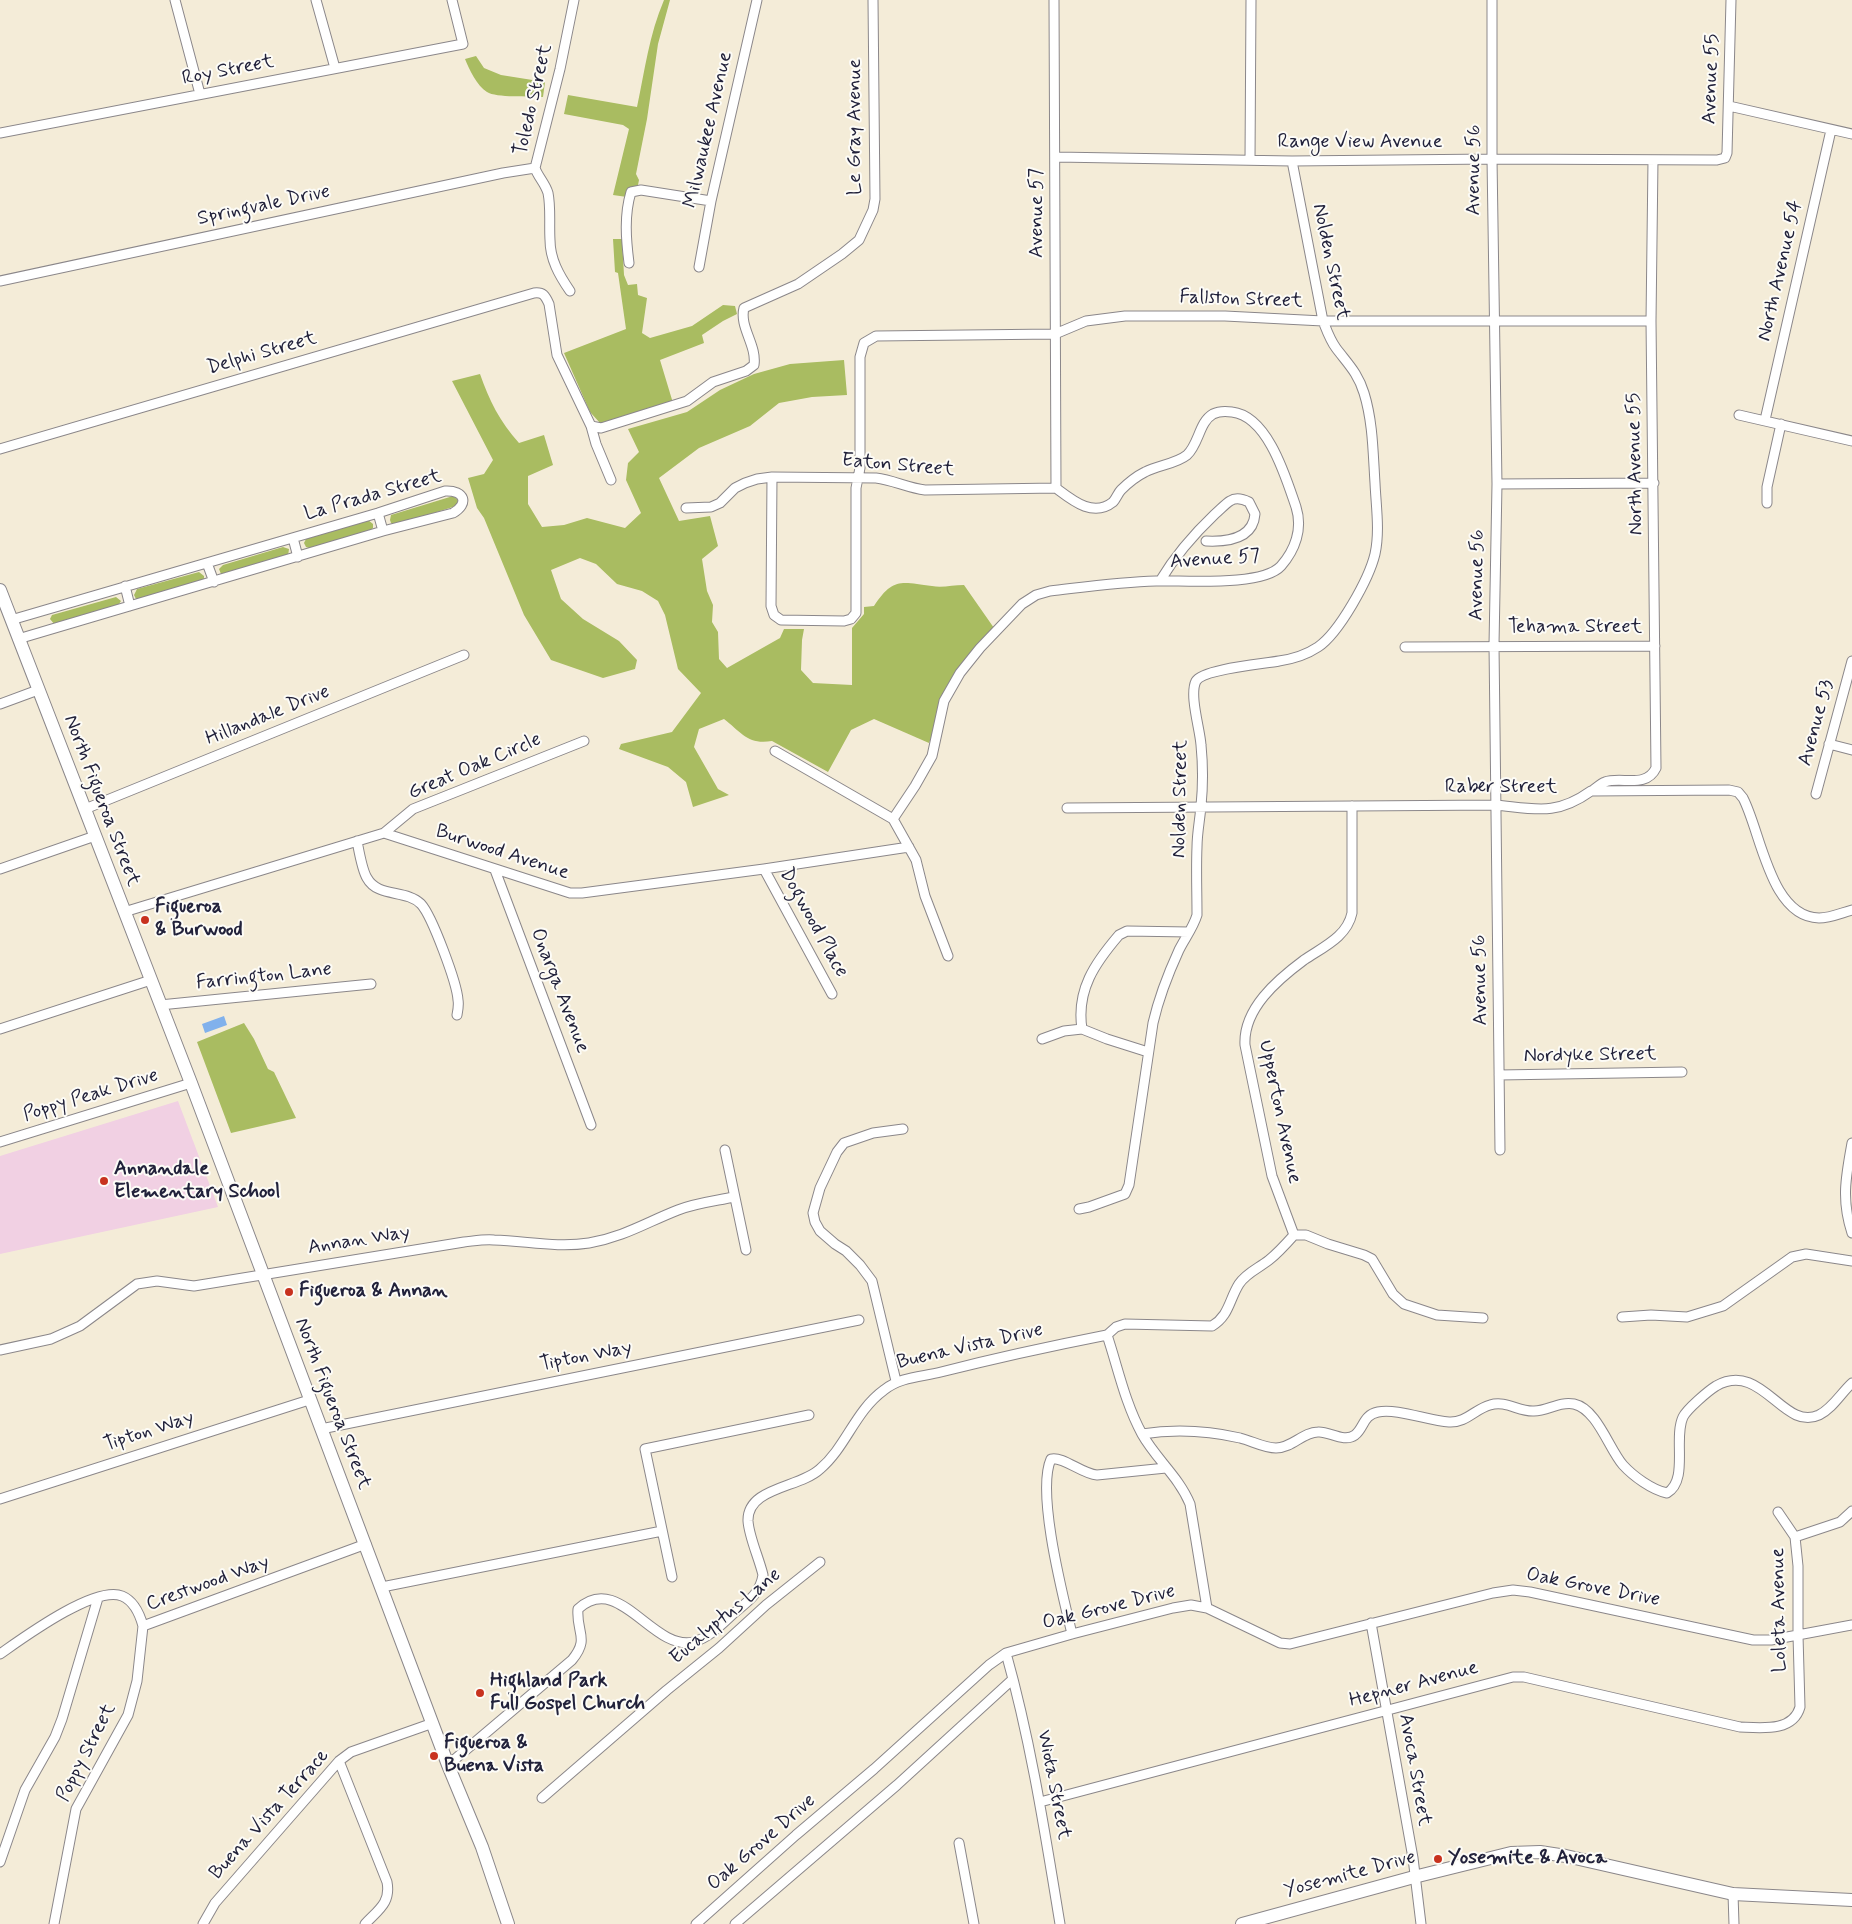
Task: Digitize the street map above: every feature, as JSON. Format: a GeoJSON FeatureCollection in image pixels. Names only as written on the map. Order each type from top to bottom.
{"type":"FeatureCollection","features":[{"type":"Feature","properties":{"kind":"main road","name":"North Figueroa Street"},"geometry":{"type":"LineString","coordinates":[[0,590],[160,1006],[192,1083],[448,1765],[482,1847],[508,1924]]}},
{"type":"Feature","properties":{"kind":"main road","name":"Yosemite Drive"},"geometry":{"type":"LineString","coordinates":[[1242,1924],[1414,1877],[1511,1853],[1540,1852],[1566,1856],[1733,1894],[1852,1900]]}},
{"type":"Feature","properties":{"kind":"street"},"geometry":{"type":"LineString","coordinates":[[175,0],[200,94]]}},
{"type":"Feature","properties":{"kind":"street"},"geometry":{"type":"LineString","coordinates":[[316,0],[335,68]]}},
{"type":"Feature","properties":{"kind":"street","name":"Roy Street"},"geometry":{"type":"LineString","coordinates":[[0,133],[463,44],[452,0]]}},
{"type":"Feature","properties":{"kind":"street","name":"Toledo Street"},"geometry":{"type":"LineString","coordinates":[[570,291],[559,275],[552,255],[548,192],[535,168],[560,68],[574,0]]}},
{"type":"Feature","properties":{"kind":"street","name":"Milwaukee Avenue"},"geometry":{"type":"LineString","coordinates":[[699,267],[711,200],[757,0]]}},
{"type":"Feature","properties":{"kind":"street","name":"Le Gray Avenue"},"geometry":{"type":"LineString","coordinates":[[592,426],[601,428],[687,401],[714,382],[746,371],[754,365],[755,358],[754,350],[744,324],[742,314],[744,308],[798,284],[832,262],[859,240],[871,216],[875,199],[873,0]]}},
{"type":"Feature","properties":{"kind":"street","name":"Avenue 57"},"geometry":{"type":"LineString","coordinates":[[893,818],[915,786],[932,756],[944,701],[956,680],[980,648],[1022,604],[1050,591],[1160,581],[1214,582],[1272,573],[1285,562],[1298,535],[1299,521],[1297,509],[1274,450],[1260,428],[1235,412],[1223,411],[1213,414],[1206,422],[1194,446],[1187,455],[1132,480],[1120,491],[1114,501],[1097,509],[1086,508],[1056,488],[1054,0]]}},
{"type":"Feature","properties":{"kind":"street"},"geometry":{"type":"LineString","coordinates":[[1250,160],[1251,0]]}},
{"type":"Feature","properties":{"kind":"street","name":"Avenue 56"},"geometry":{"type":"LineString","coordinates":[[1492,0],[1492,159],[1497,484],[1494,645],[1500,1150]]}},
{"type":"Feature","properties":{"kind":"street","name":"Avenue 55"},"geometry":{"type":"LineString","coordinates":[[1725,158],[1728,153],[1727,115],[1729,106],[1731,0]]}},
{"type":"Feature","properties":{"kind":"street"},"geometry":{"type":"LineString","coordinates":[[1729,106],[1852,134]]}},
{"type":"Feature","properties":{"kind":"street","name":"North Avenue 54"},"geometry":{"type":"LineString","coordinates":[[1765,420],[1832,130]]}},
{"type":"Feature","properties":{"kind":"street","name":"Range View Avenue"},"geometry":{"type":"LineString","coordinates":[[1056,157],[1292,161],[1492,159],[1717,160],[1725,158]]}},
{"type":"Feature","properties":{"kind":"street","name":"North Avenue 55"},"geometry":{"type":"LineString","coordinates":[[1591,792],[1605,781],[1632,781],[1648,778],[1656,768],[1651,321],[1653,160]]}},
{"type":"Feature","properties":{"kind":"street","name":"Nolden Street"},"geometry":{"type":"LineString","coordinates":[[1079,1209],[1090,1207],[1125,1194],[1129,1185],[1148,1052],[1159,998],[1197,915],[1196,849],[1201,806],[1202,752],[1194,687],[1197,680],[1203,674],[1290,660],[1304,655],[1319,646],[1333,633],[1342,619],[1370,570],[1374,556],[1378,530],[1372,431],[1368,410],[1357,374],[1333,342],[1323,321],[1292,161]]}},
{"type":"Feature","properties":{"kind":"street","name":"Springvale Drive"},"geometry":{"type":"LineString","coordinates":[[0,281],[493,175],[535,168]]}},
{"type":"Feature","properties":{"kind":"street"},"geometry":{"type":"LineString","coordinates":[[629,263],[626,229],[631,192],[641,190],[711,200]]}},
{"type":"Feature","properties":{"kind":"street","name":"Delphi Street"},"geometry":{"type":"LineString","coordinates":[[0,449],[540,292],[546,296],[549,304],[557,355],[592,426]]}},
{"type":"Feature","properties":{"kind":"street","name":"Fallston Street"},"geometry":{"type":"LineString","coordinates":[[858,478],[860,468],[860,357],[864,343],[876,336],[1055,334],[1086,321],[1125,316],[1225,316],[1323,321],[1651,321]]}},
{"type":"Feature","properties":{"kind":"street"},"geometry":{"type":"LineString","coordinates":[[1739,415],[1852,441]]}},
{"type":"Feature","properties":{"kind":"street"},"geometry":{"type":"LineString","coordinates":[[1767,503],[1767,486],[1781,424]]}},
{"type":"Feature","properties":{"kind":"street"},"geometry":{"type":"LineString","coordinates":[[592,426],[596,444],[611,480]]}},
{"type":"Feature","properties":{"kind":"street"},"geometry":{"type":"LineString","coordinates":[[772,477],[771,606],[774,615],[781,620],[844,621],[856,613],[856,488],[858,478]]}},
{"type":"Feature","properties":{"kind":"street","name":"Eaton Street"},"geometry":{"type":"LineString","coordinates":[[686,508],[711,507],[720,503],[735,488],[745,483],[772,477],[889,479],[912,488],[925,490],[1056,488]]}},
{"type":"Feature","properties":{"kind":"street"},"geometry":{"type":"LineString","coordinates":[[1497,484],[1654,483]]}},
{"type":"Feature","properties":{"kind":"street","name":"La Prada Street"},"geometry":{"type":"LineString","coordinates":[[11,620],[378,513],[446,491],[455,491],[462,497],[459,509],[453,513],[383,531],[18,639]]}},
{"type":"Feature","properties":{"kind":"street"},"geometry":{"type":"LineString","coordinates":[[1160,581],[1186,544],[1218,511],[1231,500],[1241,499],[1249,502],[1255,514],[1251,529],[1240,537],[1215,542],[1206,541]]}},
{"type":"Feature","properties":{"kind":"street"},"geometry":{"type":"LineString","coordinates":[[378,513],[383,531]]}},
{"type":"Feature","properties":{"kind":"street"},"geometry":{"type":"LineString","coordinates":[[293,538],[298,557]]}},
{"type":"Feature","properties":{"kind":"street"},"geometry":{"type":"LineString","coordinates":[[207,563],[214,582]]}},
{"type":"Feature","properties":{"kind":"street"},"geometry":{"type":"LineString","coordinates":[[124,586],[130,606]]}},
{"type":"Feature","properties":{"kind":"street","name":"Tehama Street"},"geometry":{"type":"LineString","coordinates":[[1405,647],[1494,645],[1655,646]]}},
{"type":"Feature","properties":{"kind":"street","name":"Hillandale Drive"},"geometry":{"type":"LineString","coordinates":[[85,809],[464,655]]}},
{"type":"Feature","properties":{"kind":"street","name":"Avenue 53"},"geometry":{"type":"LineString","coordinates":[[1816,794],[1852,661]]}},
{"type":"Feature","properties":{"kind":"street"},"geometry":{"type":"LineString","coordinates":[[0,704],[38,690]]}},
{"type":"Feature","properties":{"kind":"street","name":"Great Oak Circle"},"geometry":{"type":"LineString","coordinates":[[384,833],[413,810],[584,741]]}},
{"type":"Feature","properties":{"kind":"street"},"geometry":{"type":"LineString","coordinates":[[1829,744],[1852,750]]}},
{"type":"Feature","properties":{"kind":"street"},"geometry":{"type":"LineString","coordinates":[[775,751],[893,818],[916,860],[925,896],[948,956]]}},
{"type":"Feature","properties":{"kind":"street","name":"Raber Street"},"geometry":{"type":"LineString","coordinates":[[1067,808],[1496,805],[1543,810],[1562,807],[1576,802],[1591,792],[1729,790],[1738,792],[1744,798],[1775,882],[1783,898],[1799,912],[1818,918],[1852,910]]}},
{"type":"Feature","properties":{"kind":"street","name":"Upperton Avenue"},"geometry":{"type":"LineString","coordinates":[[1294,1235],[1272,1176],[1244,1032],[1248,1020],[1270,991],[1302,962],[1340,935],[1350,923],[1352,913],[1352,806]]}},
{"type":"Feature","properties":{"kind":"street"},"geometry":{"type":"LineString","coordinates":[[124,912],[384,833]]}},
{"type":"Feature","properties":{"kind":"street","name":"Burwood Avenue"},"geometry":{"type":"LineString","coordinates":[[384,833],[570,893],[764,869],[909,847]]}},
{"type":"Feature","properties":{"kind":"street"},"geometry":{"type":"LineString","coordinates":[[0,869],[95,836]]}},
{"type":"Feature","properties":{"kind":"street"},"geometry":{"type":"LineString","coordinates":[[357,841],[367,878],[380,890],[402,895],[420,904],[434,930],[454,978],[458,1001],[457,1015]]}},
{"type":"Feature","properties":{"kind":"street","name":"Dogwood Place"},"geometry":{"type":"LineString","coordinates":[[764,869],[832,994]]}},
{"type":"Feature","properties":{"kind":"street","name":"Onarga Avenue"},"geometry":{"type":"LineString","coordinates":[[495,870],[591,1125]]}},
{"type":"Feature","properties":{"kind":"street"},"geometry":{"type":"LineString","coordinates":[[1082,1029],[1081,1006],[1085,986],[1111,944],[1119,935],[1127,931],[1189,932]]}},
{"type":"Feature","properties":{"kind":"street"},"geometry":{"type":"LineString","coordinates":[[0,1029],[150,980]]}},
{"type":"Feature","properties":{"kind":"street","name":"Farrington Lane"},"geometry":{"type":"LineString","coordinates":[[160,1006],[371,984]]}},
{"type":"Feature","properties":{"kind":"street"},"geometry":{"type":"LineString","coordinates":[[1042,1039],[1082,1029],[1148,1052]]}},
{"type":"Feature","properties":{"kind":"street","name":"Nordyke Street"},"geometry":{"type":"LineString","coordinates":[[1499,1075],[1682,1072]]}},
{"type":"Feature","properties":{"kind":"street","name":"Poppy Peak Drive"},"geometry":{"type":"LineString","coordinates":[[0,1142],[192,1083]]}},
{"type":"Feature","properties":{"kind":"street"},"geometry":{"type":"LineString","coordinates":[[896,1382],[872,1281],[846,1251],[820,1231],[813,1213],[820,1188],[837,1152],[844,1143],[873,1134],[903,1129]]}},
{"type":"Feature","properties":{"kind":"street"},"geometry":{"type":"LineString","coordinates":[[1852,1143],[1845,1180],[1844,1200],[1852,1233]]}},
{"type":"Feature","properties":{"kind":"street"},"geometry":{"type":"LineString","coordinates":[[725,1150],[746,1250]]}},
{"type":"Feature","properties":{"kind":"street","name":"Annan Way"},"geometry":{"type":"LineString","coordinates":[[0,1350],[51,1339],[80,1326],[136,1284],[157,1281],[194,1286],[464,1242],[493,1240],[543,1245],[589,1243],[638,1229],[680,1210],[703,1203],[734,1198]]}},
{"type":"Feature","properties":{"kind":"street"},"geometry":{"type":"LineString","coordinates":[[1207,1608],[1190,1504],[1184,1490],[1142,1434],[1131,1409],[1107,1335],[1116,1327],[1125,1324],[1212,1326],[1219,1322],[1227,1312],[1242,1280],[1278,1253],[1294,1235],[1306,1235],[1328,1244],[1364,1254],[1372,1259],[1393,1294],[1404,1304],[1436,1315],[1483,1318]]}},
{"type":"Feature","properties":{"kind":"street"},"geometry":{"type":"LineString","coordinates":[[1622,1317],[1651,1315],[1687,1318],[1723,1306],[1792,1257],[1806,1254],[1852,1260]]}},
{"type":"Feature","properties":{"kind":"street","name":"Tipton Way"},"geometry":{"type":"LineString","coordinates":[[321,1429],[859,1320]]}},
{"type":"Feature","properties":{"kind":"street","name":"Buena Vista Drive"},"geometry":{"type":"LineString","coordinates":[[756,1594],[762,1584],[763,1575],[748,1522],[749,1511],[754,1501],[762,1495],[805,1480],[820,1470],[830,1459],[871,1400],[896,1382],[1022,1352],[1107,1335]]}},
{"type":"Feature","properties":{"kind":"street"},"geometry":{"type":"LineString","coordinates":[[1142,1434],[1173,1431],[1223,1435],[1278,1448],[1287,1446],[1316,1432],[1348,1437],[1355,1435],[1367,1418],[1378,1412],[1391,1412],[1450,1422],[1461,1422],[1481,1408],[1492,1404],[1504,1404],[1536,1412],[1561,1404],[1576,1404],[1588,1411],[1622,1464],[1660,1492],[1667,1493],[1672,1490],[1677,1482],[1680,1428],[1683,1416],[1715,1387],[1727,1381],[1740,1380],[1751,1383],[1763,1390],[1786,1409],[1807,1417],[1817,1416],[1826,1411],[1852,1383]]}},
{"type":"Feature","properties":{"kind":"street","name":"Tipton Way"},"geometry":{"type":"LineString","coordinates":[[0,1499],[310,1400]]}},
{"type":"Feature","properties":{"kind":"street"},"geometry":{"type":"LineString","coordinates":[[672,1578],[645,1450],[809,1416]]}},
{"type":"Feature","properties":{"kind":"street"},"geometry":{"type":"LineString","coordinates":[[1072,1634],[1051,1532],[1046,1489],[1047,1468],[1051,1459],[1060,1459],[1088,1475],[1166,1468]]}},
{"type":"Feature","properties":{"kind":"street","name":"Loleta Avenue"},"geometry":{"type":"LineString","coordinates":[[1797,1716],[1800,1707],[1798,1566],[1795,1537],[1840,1522],[1852,1511]]}},
{"type":"Feature","properties":{"kind":"street"},"geometry":{"type":"LineString","coordinates":[[1778,1512],[1795,1537]]}},
{"type":"Feature","properties":{"kind":"street"},"geometry":{"type":"LineString","coordinates":[[382,1586],[662,1531]]}},
{"type":"Feature","properties":{"kind":"street","name":"Crestwood Way"},"geometry":{"type":"LineString","coordinates":[[0,1654],[35,1630],[80,1604],[98,1598],[111,1595],[122,1596],[132,1603],[140,1614],[143,1626],[366,1544]]}},
{"type":"Feature","properties":{"kind":"street","name":"Eucalyptus Lane"},"geometry":{"type":"LineString","coordinates":[[542,1798],[667,1690],[719,1648],[766,1605],[820,1562]]}},
{"type":"Feature","properties":{"kind":"street","name":"Oak Grove Drive"},"geometry":{"type":"LineString","coordinates":[[696,1924],[874,1769],[989,1665],[1006,1653],[1072,1634],[1191,1605],[1207,1608],[1280,1643],[1290,1644],[1493,1593],[1513,1590],[1530,1592],[1753,1640],[1771,1640],[1852,1625]]}},
{"type":"Feature","properties":{"kind":"street"},"geometry":{"type":"LineString","coordinates":[[448,1765],[572,1660],[580,1650],[582,1640],[578,1609],[584,1604],[606,1599],[616,1602],[669,1638],[680,1642],[692,1642],[705,1638],[756,1594],[766,1605]]}},
{"type":"Feature","properties":{"kind":"street"},"geometry":{"type":"LineString","coordinates":[[0,1862],[25,1790],[56,1737],[98,1598]]}},
{"type":"Feature","properties":{"kind":"street","name":"Avoca Street"},"geometry":{"type":"LineString","coordinates":[[1371,1623],[1413,1858],[1421,1924]]}},
{"type":"Feature","properties":{"kind":"street","name":"Poppy Street"},"geometry":{"type":"LineString","coordinates":[[54,1924],[76,1809],[128,1715],[137,1681],[143,1626]]}},
{"type":"Feature","properties":{"kind":"street","name":"Wiota Street"},"geometry":{"type":"LineString","coordinates":[[1006,1653],[1040,1802],[1060,1924]]}},
{"type":"Feature","properties":{"kind":"street","name":"Hepner Avenue"},"geometry":{"type":"LineString","coordinates":[[1040,1802],[1513,1677],[1524,1677],[1740,1727],[1761,1728],[1778,1726],[1790,1722],[1797,1716]]}},
{"type":"Feature","properties":{"kind":"street"},"geometry":{"type":"LineString","coordinates":[[736,1924],[897,1786],[1013,1679]]}},
{"type":"Feature","properties":{"kind":"street","name":"Buena Vista Terrace"},"geometry":{"type":"LineString","coordinates":[[202,1924],[215,1903],[339,1761],[351,1752],[433,1723]]}},
{"type":"Feature","properties":{"kind":"street"},"geometry":{"type":"LineString","coordinates":[[339,1761],[387,1882],[389,1892],[386,1902],[365,1924]]}},
{"type":"Feature","properties":{"kind":"street"},"geometry":{"type":"LineString","coordinates":[[959,1842],[974,1924]]}},
{"type":"Feature","properties":{"kind":"street"},"geometry":{"type":"LineString","coordinates":[[1733,1894],[1734,1924]]}},
{"type":"Feature","properties":{"kind":"shaded area","name":"Annandale Elementary School"},"geometry":{"type":"Polygon","coordinates":[[[178,1101],[218,1207],[0,1254],[0,1156],[178,1101]]]}},
{"type":"Feature","properties":{"kind":"green space"},"geometry":{"type":"Polygon","coordinates":[[[664,0],[670,0],[658,44],[647,119],[636,174],[639,180],[638,185],[627,197],[613,195],[629,129],[623,125],[564,114],[568,95],[637,107],[651,39],[664,0]]]}},
{"type":"Feature","properties":{"kind":"green space"},"geometry":{"type":"Polygon","coordinates":[[[476,56],[484,68],[501,75],[545,82],[543,97],[505,96],[487,92],[477,82],[465,59],[476,56]]]}},
{"type":"Feature","properties":{"kind":"green space"},"geometry":{"type":"Polygon","coordinates":[[[613,239],[622,239],[624,275],[628,285],[637,284],[638,295],[647,298],[642,333],[650,338],[692,326],[723,305],[735,306],[737,314],[702,335],[704,343],[660,360],[673,403],[600,423],[590,412],[564,353],[626,329],[618,273],[615,272],[613,239]]]}},
{"type":"Feature","properties":{"kind":"green space"},"geometry":{"type":"Polygon","coordinates":[[[844,360],[847,395],[812,397],[779,403],[750,426],[699,448],[659,478],[679,521],[710,516],[718,546],[702,559],[707,591],[713,605],[712,622],[718,632],[719,659],[727,668],[780,638],[784,629],[804,629],[801,670],[813,683],[852,685],[852,628],[864,614],[864,607],[874,606],[887,590],[898,584],[905,583],[940,587],[964,585],[994,628],[958,670],[929,743],[874,719],[851,730],[828,772],[772,741],[757,741],[746,737],[724,719],[699,729],[694,747],[718,789],[729,795],[693,807],[686,782],[668,767],[619,749],[621,744],[672,732],[701,693],[678,669],[665,615],[658,601],[642,591],[617,584],[596,564],[580,558],[551,570],[561,599],[583,619],[619,641],[637,660],[635,669],[603,678],[551,660],[524,615],[484,518],[477,508],[468,478],[484,474],[493,460],[452,381],[480,374],[496,410],[506,427],[519,443],[544,435],[553,465],[528,476],[528,504],[542,527],[564,525],[587,518],[625,528],[641,513],[626,480],[628,463],[639,452],[628,429],[687,412],[720,390],[754,374],[790,364],[844,360]]]}},
{"type":"Feature","properties":{"kind":"green space"},"geometry":{"type":"Polygon","coordinates":[[[453,496],[458,500],[456,506],[395,525],[391,523],[391,515],[453,496]]]}},
{"type":"Feature","properties":{"kind":"green space"},"geometry":{"type":"Polygon","coordinates":[[[368,520],[373,524],[373,528],[370,531],[312,549],[306,547],[304,543],[306,539],[368,520]]]}},
{"type":"Feature","properties":{"kind":"green space"},"geometry":{"type":"Polygon","coordinates":[[[283,547],[289,549],[288,556],[224,575],[221,574],[219,569],[223,565],[283,547]]]}},
{"type":"Feature","properties":{"kind":"green space"},"geometry":{"type":"Polygon","coordinates":[[[199,572],[204,576],[201,582],[140,601],[134,595],[137,589],[199,572]]]}},
{"type":"Feature","properties":{"kind":"green space"},"geometry":{"type":"Polygon","coordinates":[[[116,597],[121,601],[117,607],[55,625],[50,619],[52,615],[116,597]]]}},
{"type":"Feature","properties":{"kind":"green space"},"geometry":{"type":"Polygon","coordinates":[[[244,1023],[268,1069],[274,1072],[296,1118],[231,1133],[197,1042],[244,1023]]]}},
{"type":"Feature","properties":{"kind":"water"},"geometry":{"type":"Polygon","coordinates":[[[224,1016],[227,1025],[205,1033],[202,1024],[224,1016]]]}},
{"type":"Feature","properties":{"kind":"place","name":"Figueroa & Burwood"},"geometry":{"type":"Point","coordinates":[145,920]}},
{"type":"Feature","properties":{"kind":"place","name":"Annandale Elementary School"},"geometry":{"type":"Point","coordinates":[104,1181]}},
{"type":"Feature","properties":{"kind":"place","name":"Figueroa & Annan"},"geometry":{"type":"Point","coordinates":[289,1292]}},
{"type":"Feature","properties":{"kind":"place","name":"Highland Park Full Gospel Church"},"geometry":{"type":"Point","coordinates":[480,1693]}},
{"type":"Feature","properties":{"kind":"place","name":"Figueroa & Buena Vista"},"geometry":{"type":"Point","coordinates":[434,1756]}},
{"type":"Feature","properties":{"kind":"place","name":"Yosemite & Avoca"},"geometry":{"type":"Point","coordinates":[1438,1859]}}]}
